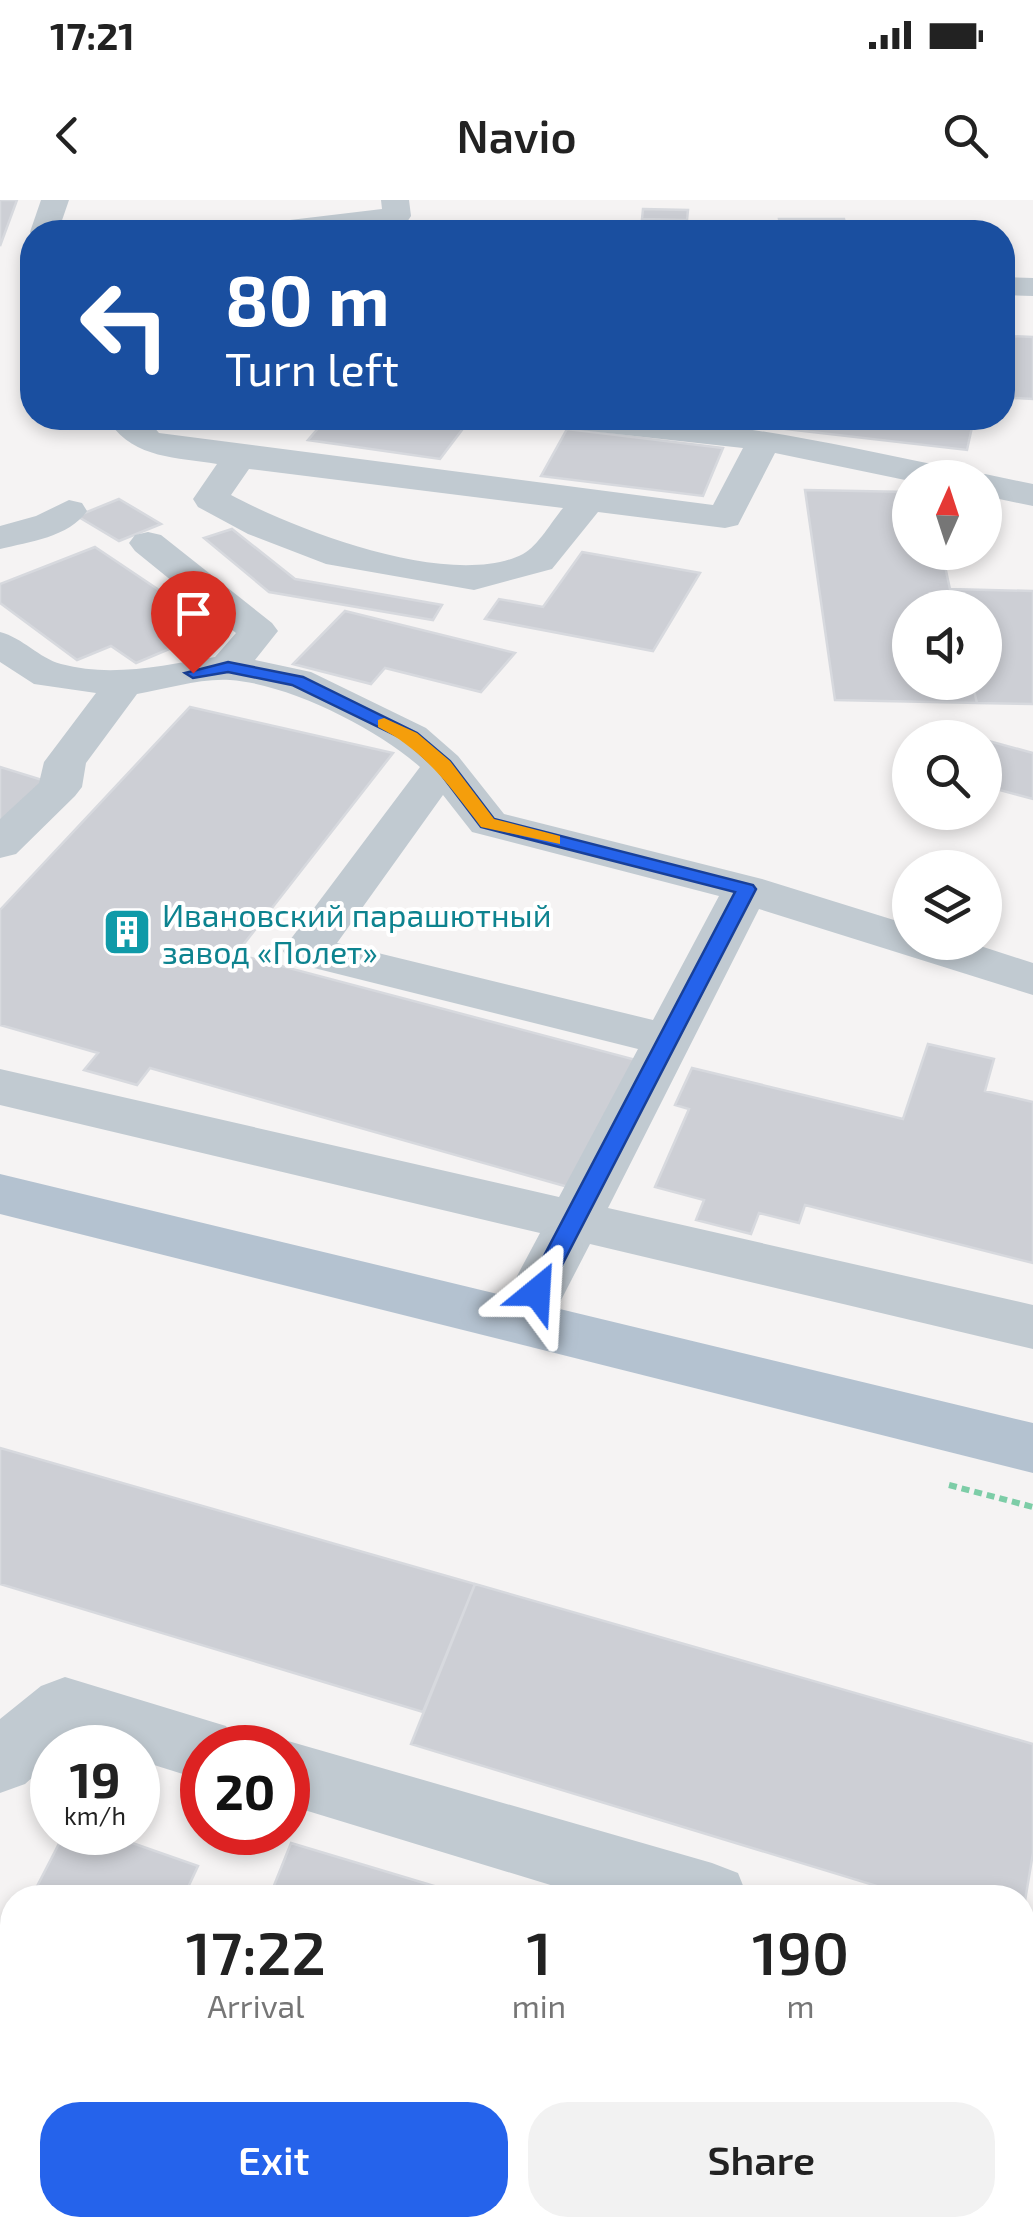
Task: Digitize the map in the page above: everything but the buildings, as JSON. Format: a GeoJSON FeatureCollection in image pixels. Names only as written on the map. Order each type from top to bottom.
{"type":"FeatureCollection","features":[{"type":"Feature","properties":{"kind":"main road"},"geometry":{"type":"LineString","coordinates":[[0,1194],[1033,1448]]}},
{"type":"Feature","properties":{"kind":"lane"},"geometry":{"type":"LineString","coordinates":[[364,220],[397,216],[395,200]]}},
{"type":"Feature","properties":{"kind":"lane"},"geometry":{"type":"LineString","coordinates":[[135,430],[148,442],[238,457],[725,517],[764,440]]}},
{"type":"Feature","properties":{"kind":"lane"},"geometry":{"type":"LineString","coordinates":[[672,430],[764,440],[892,467]]}},
{"type":"Feature","properties":{"kind":"lane"},"geometry":{"type":"LineString","coordinates":[[238,457],[211,498],[261,526],[339,556],[474,579],[539,561],[589,500]]}},
{"type":"Feature","properties":{"kind":"lane"},"geometry":{"type":"LineString","coordinates":[[1002,489],[1033,495]]}},
{"type":"Feature","properties":{"kind":"lane"},"geometry":{"type":"LineString","coordinates":[[0,538],[49,524],[69,510]]}},
{"type":"Feature","properties":{"kind":"lane"},"geometry":{"type":"LineString","coordinates":[[148,544],[258,632],[228,667]]}},
{"type":"Feature","properties":{"kind":"lane"},"geometry":{"type":"LineString","coordinates":[[0,644],[48,675],[124,684],[228,667],[297,681],[411,737],[443,765],[488,823],[746,889],[892,935]]}},
{"type":"Feature","properties":{"kind":"lane"},"geometry":{"type":"LineString","coordinates":[[0,844],[60,786],[64,762],[124,684]]}},
{"type":"Feature","properties":{"kind":"lane"},"geometry":{"type":"LineString","coordinates":[[443,765],[306,951],[667,1040]]}},
{"type":"Feature","properties":{"kind":"lane"},"geometry":{"type":"LineString","coordinates":[[522,1321],[746,889]]}},
{"type":"Feature","properties":{"kind":"lane"},"geometry":{"type":"LineString","coordinates":[[970,960],[1033,980]]}},
{"type":"Feature","properties":{"kind":"lane"},"geometry":{"type":"LineString","coordinates":[[0,1087],[1033,1327]]}},
{"type":"Feature","properties":{"kind":"lane"},"geometry":{"type":"LineString","coordinates":[[0,1761],[65,1708],[180,1742]]}},
{"type":"Feature","properties":{"kind":"lane"},"geometry":{"type":"LineString","coordinates":[[310,1779],[668,1885]]}},
{"type":"Feature","properties":{"kind":"slow traffic"},"geometry":{"type":"LineString","coordinates":[[384,724],[411,737],[443,765],[488,823],[553,840]]}},
{"type":"Feature","properties":{"kind":"place","name":"Ивановский парашютный завод «Полет»"},"geometry":{"type":"Point","coordinates":[127,932]}},
{"type":"Feature","properties":{"kind":"route"},"geometry":{"type":"LineString","coordinates":[[193,673],[228,667],[297,681],[411,737],[443,765],[488,823],[746,889],[537,1292]]}}]}
